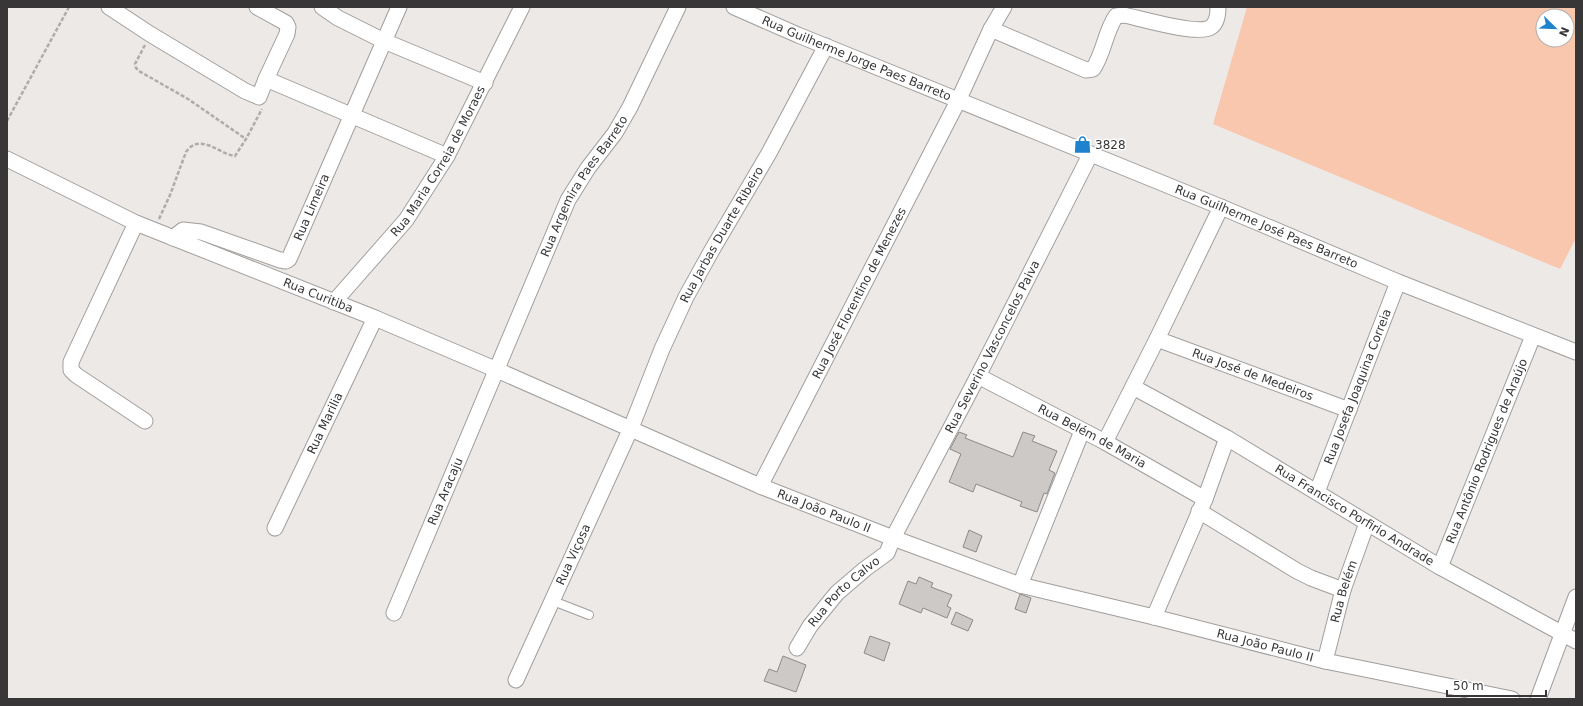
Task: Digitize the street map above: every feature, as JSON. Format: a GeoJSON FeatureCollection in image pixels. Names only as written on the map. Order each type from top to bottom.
{"type":"FeatureCollection","features":[{"type":"Feature","properties":{"kind":"street"},"geometry":{"type":"LineString","coordinates":[[109,7],[150,34],[245,91],[260,97],[266,79],[287,34],[288,27],[286,23],[257,7]]}},
{"type":"Feature","properties":{"kind":"street"},"geometry":{"type":"LineString","coordinates":[[322,7],[338,18],[384,41],[485,83]]}},
{"type":"Feature","properties":{"kind":"street","name":"Rua Limeira"},"geometry":{"type":"LineString","coordinates":[[173,238],[183,230],[201,232],[286,261],[289,259],[399,7]]}},
{"type":"Feature","properties":{"kind":"street","name":"Rua Maria Correia de Moraes"},"geometry":{"type":"LineString","coordinates":[[334,302],[406,220],[447,156],[522,7]]}},
{"type":"Feature","properties":{"kind":"street","name":"Rua Argemira Paes Barreto"},"geometry":{"type":"LineString","coordinates":[[497,370],[568,200],[588,168],[619,127],[678,7]]}},
{"type":"Feature","properties":{"kind":"street","name":"Rua Guilherme Jorge Paes Barreto"},"geometry":{"type":"LineString","coordinates":[[734,7],[958,101]]}},
{"type":"Feature","properties":{"kind":"street","name":"Rua José Florentino de Menezes"},"geometry":{"type":"LineString","coordinates":[[760,486],[958,101],[991,29],[1004,7]]}},
{"type":"Feature","properties":{"kind":"street"},"geometry":{"type":"LineString","coordinates":[[991,29],[1086,70],[1092,69],[1098,61],[1110,25],[1116,16],[1124,15],[1175,27],[1206,29],[1212,27],[1215,23],[1218,7]]}},
{"type":"Feature","properties":{"kind":"street","name":"Rua Jarbas Duarte Ribeiro"},"geometry":{"type":"LineString","coordinates":[[631,428],[662,349],[686,297],[769,153],[826,46]]}},
{"type":"Feature","properties":{"kind":"street"},"geometry":{"type":"LineString","coordinates":[[266,79],[447,156]]}},
{"type":"Feature","properties":{"kind":"street","name":"Rua Guilherme José Paes Barreto"},"geometry":{"type":"LineString","coordinates":[[958,101],[1221,207],[1398,282],[1576,352]]}},
{"type":"Feature","properties":{"kind":"street","name":"Rua Severino Vasconcelos Paiva"},"geometry":{"type":"LineString","coordinates":[[893,538],[978,376],[1090,155]]}},
{"type":"Feature","properties":{"kind":"street","name":"Rua Curitiba"},"geometry":{"type":"LineString","coordinates":[[7,159],[136,223],[375,318],[631,428]]}},
{"type":"Feature","properties":{"kind":"street"},"geometry":{"type":"LineString","coordinates":[[1105,442],[1221,207]]}},
{"type":"Feature","properties":{"kind":"street"},"geometry":{"type":"LineString","coordinates":[[136,223],[71,362],[71,370],[76,375],[145,421]]}},
{"type":"Feature","properties":{"kind":"street","name":"Rua Josefa Joaquina Correia"},"geometry":{"type":"LineString","coordinates":[[1317,492],[1398,282]]}},
{"type":"Feature","properties":{"kind":"street","name":"Rua Marilia"},"geometry":{"type":"LineString","coordinates":[[275,528],[375,318]]}},
{"type":"Feature","properties":{"kind":"street","name":"Rua Antônio Rodrigues de Araújo"},"geometry":{"type":"LineString","coordinates":[[1440,566],[1533,336]]}},
{"type":"Feature","properties":{"kind":"street","name":"Rua José de Medeiros"},"geometry":{"type":"LineString","coordinates":[[1157,339],[1349,410]]}},
{"type":"Feature","properties":{"kind":"street","name":"Rua Aracaju"},"geometry":{"type":"LineString","coordinates":[[394,613],[497,370]]}},
{"type":"Feature","properties":{"kind":"street","name":"Rua Belém de Maria"},"geometry":{"type":"LineString","coordinates":[[978,376],[1105,442],[1202,505],[1297,571],[1343,590]]}},
{"type":"Feature","properties":{"kind":"street","name":"Rua Francisco Porfirio Andrade"},"geometry":{"type":"LineString","coordinates":[[1133,387],[1228,438],[1440,566],[1576,641]]}},
{"type":"Feature","properties":{"kind":"street","name":"Rua João Paulo II"},"geometry":{"type":"LineString","coordinates":[[631,428],[760,486],[893,538],[1020,585],[1154,617],[1325,661],[1512,699]]}},
{"type":"Feature","properties":{"kind":"street","name":"Rua Viçosa"},"geometry":{"type":"LineString","coordinates":[[516,680],[631,428]]}},
{"type":"Feature","properties":{"kind":"street"},"geometry":{"type":"LineString","coordinates":[[1020,585],[1082,431]]}},
{"type":"Feature","properties":{"kind":"street"},"geometry":{"type":"LineString","coordinates":[[1154,617],[1202,505],[1228,438]]}},
{"type":"Feature","properties":{"kind":"street","name":"Rua Belém"},"geometry":{"type":"LineString","coordinates":[[1325,661],[1343,590],[1367,523]]}},
{"type":"Feature","properties":{"kind":"street","name":"Rua Porto Calvo"},"geometry":{"type":"LineString","coordinates":[[797,648],[810,626],[837,594],[865,569],[887,553],[893,538]]}},
{"type":"Feature","properties":{"kind":"street"},"geometry":{"type":"LineString","coordinates":[[1538,699],[1561,633],[1576,597]]}},
{"type":"Feature","properties":{"kind":"lane"},"geometry":{"type":"LineString","coordinates":[[553,601],[588,615]]}},
{"type":"Feature","properties":{"kind":"path"},"geometry":{"type":"LineString","coordinates":[[7,121],[69,7]]}},
{"type":"Feature","properties":{"kind":"path"},"geometry":{"type":"LineString","coordinates":[[150,34],[135,64],[138,71],[188,98],[246,140]]}},
{"type":"Feature","properties":{"kind":"path"},"geometry":{"type":"LineString","coordinates":[[154,230],[170,195],[186,152],[190,146],[199,144],[211,146],[235,156],[246,140],[264,107],[264,102],[260,97]]}},
{"type":"Feature","properties":{"kind":"shaded area"},"geometry":{"type":"Polygon","coordinates":[[[1247,7],[1576,7],[1576,238],[1560,269],[1213,124],[1247,7]]]}},
{"type":"Feature","properties":{"kind":"building"},"geometry":{"type":"Polygon","coordinates":[[[959,432],[967,435],[965,438],[1013,457],[1023,432],[1035,436],[1032,441],[1057,451],[1049,470],[1055,473],[1047,494],[1044,493],[1037,512],[1020,506],[1022,502],[976,484],[973,492],[949,482],[961,454],[950,449],[959,432]]]}},
{"type":"Feature","properties":{"kind":"building"},"geometry":{"type":"Polygon","coordinates":[[[969,530],[982,536],[976,552],[963,547],[969,530]]]}},
{"type":"Feature","properties":{"kind":"building"},"geometry":{"type":"Polygon","coordinates":[[[919,577],[933,583],[931,587],[952,595],[947,606],[951,608],[947,618],[923,608],[921,613],[899,604],[908,581],[916,584],[919,577]]]}},
{"type":"Feature","properties":{"kind":"building"},"geometry":{"type":"Polygon","coordinates":[[[1020,594],[1031,598],[1026,613],[1015,609],[1020,594]]]}},
{"type":"Feature","properties":{"kind":"building"},"geometry":{"type":"Polygon","coordinates":[[[956,612],[973,620],[968,631],[951,624],[956,612]]]}},
{"type":"Feature","properties":{"kind":"building"},"geometry":{"type":"Polygon","coordinates":[[[870,636],[890,643],[884,661],[864,653],[870,636]]]}},
{"type":"Feature","properties":{"kind":"building"},"geometry":{"type":"Polygon","coordinates":[[[783,656],[806,665],[796,692],[764,681],[769,669],[777,672],[783,656]]]}},
{"type":"Feature","properties":{"kind":"place","name":"3828"},"geometry":{"type":"Point","coordinates":[1082,145]}}]}
